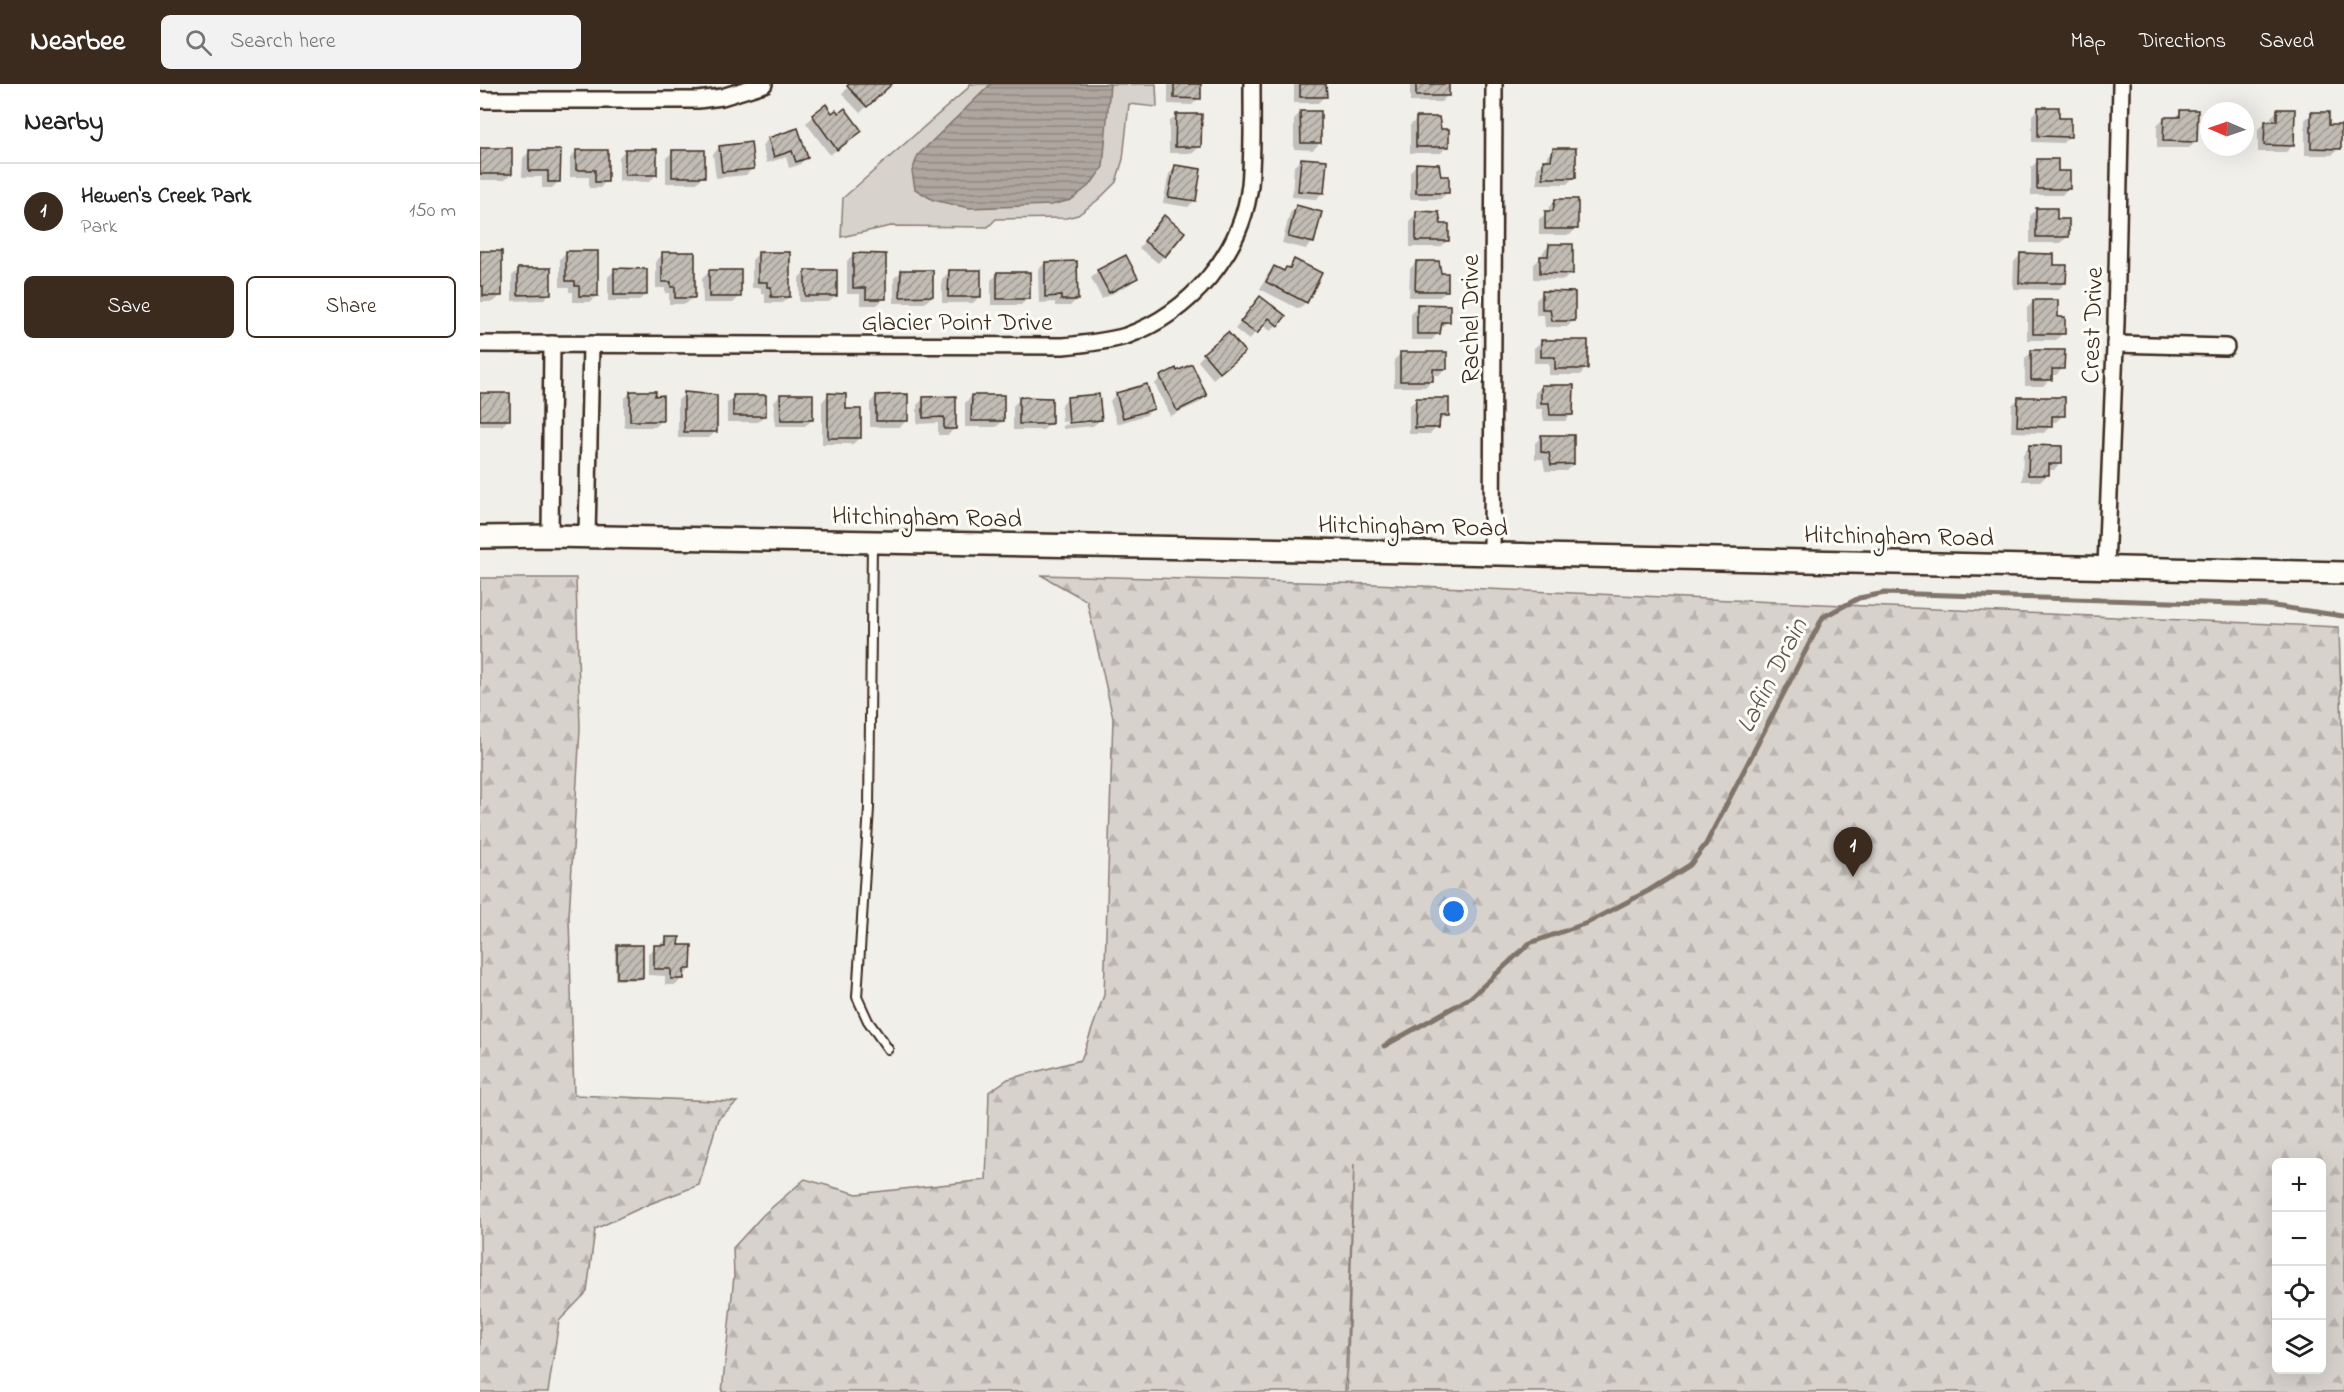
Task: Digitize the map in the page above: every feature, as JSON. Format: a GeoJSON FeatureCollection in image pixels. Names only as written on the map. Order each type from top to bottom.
{"type":"FeatureCollection","features":[{"type":"Feature","properties":{"kind":"street"},"geometry":{"type":"LineString","coordinates":[[480,100],[698,100],[722,97],[764,84]]}},
{"type":"Feature","properties":{"kind":"street","name":"Glacier Point Drive"},"geometry":{"type":"LineString","coordinates":[[480,344],[1062,346],[1099,342],[1125,336],[1149,326],[1196,292],[1215,272],[1232,243],[1243,216],[1250,185],[1252,84]]}},
{"type":"Feature","properties":{"kind":"street","name":"Rachel Drive"},"geometry":{"type":"LineString","coordinates":[[1492,554],[1494,84]]}},
{"type":"Feature","properties":{"kind":"street","name":"Crest Drive"},"geometry":{"type":"LineString","coordinates":[[2106,567],[2115,344],[2121,84]]}},
{"type":"Feature","properties":{"kind":"street"},"geometry":{"type":"LineString","coordinates":[[550,536],[552,344]]}},
{"type":"Feature","properties":{"kind":"street"},"geometry":{"type":"LineString","coordinates":[[587,537],[591,344]]}},
{"type":"Feature","properties":{"kind":"street"},"geometry":{"type":"LineString","coordinates":[[2115,344],[2226,348]]}},
{"type":"Feature","properties":{"kind":"street","name":"Hitchingham Road"},"geometry":{"type":"LineString","coordinates":[[480,537],[550,536],[872,542],[2344,573]]}},
{"type":"Feature","properties":{"kind":"lane"},"geometry":{"type":"LineString","coordinates":[[872,542],[869,808],[857,997],[868,1021],[888,1049]]}},
{"type":"Feature","properties":{"kind":"green space"},"geometry":{"type":"Polygon","coordinates":[[[969,84],[1156,84],[1157,107],[1129,104],[1123,159],[1116,182],[1078,215],[1066,218],[996,219],[988,227],[891,226],[841,237],[843,198],[968,88],[969,84]]]}},
{"type":"Feature","properties":{"kind":"green space"},"geometry":{"type":"Polygon","coordinates":[[[1041,575],[1373,584],[2339,627],[2344,798],[2344,1392],[1347,1392],[1354,1164],[1345,1392],[722,1392],[734,1276],[733,1248],[763,1215],[805,1179],[857,1194],[986,1180],[989,1092],[1008,1079],[1081,1060],[1104,995],[1113,718],[1087,601],[1041,575]]]}},
{"type":"Feature","properties":{"kind":"green space"},"geometry":{"type":"Polygon","coordinates":[[[480,578],[576,578],[580,729],[569,917],[574,1095],[737,1102],[718,1119],[699,1185],[647,1205],[595,1229],[587,1292],[559,1321],[548,1392],[480,1392],[480,578]]]}},
{"type":"Feature","properties":{"kind":"shaded area"},"geometry":{"type":"Polygon","coordinates":[[[991,84],[1110,84],[1103,167],[1091,184],[1071,200],[1051,205],[969,208],[933,200],[915,189],[912,171],[918,155],[991,84]]]}},
{"type":"Feature","properties":{"kind":"building"},"geometry":{"type":"Polygon","coordinates":[[[849,84],[892,84],[867,107],[847,86],[849,84]]]}},
{"type":"Feature","properties":{"kind":"building"},"geometry":{"type":"Polygon","coordinates":[[[1174,84],[1201,84],[1201,99],[1174,98],[1174,84]]]}},
{"type":"Feature","properties":{"kind":"building"},"geometry":{"type":"Polygon","coordinates":[[[1300,84],[1326,84],[1327,97],[1300,97],[1300,84]]]}},
{"type":"Feature","properties":{"kind":"building"},"geometry":{"type":"Polygon","coordinates":[[[1416,84],[1449,84],[1449,96],[1416,96],[1416,84]]]}},
{"type":"Feature","properties":{"kind":"building"},"geometry":{"type":"Polygon","coordinates":[[[826,104],[832,113],[836,110],[839,113],[845,108],[862,131],[837,150],[812,115],[826,104]]]}},
{"type":"Feature","properties":{"kind":"building"},"geometry":{"type":"Polygon","coordinates":[[[2038,107],[2059,107],[2059,118],[2071,118],[2071,137],[2038,136],[2038,107]]]}},
{"type":"Feature","properties":{"kind":"building"},"geometry":{"type":"Polygon","coordinates":[[[2277,109],[2295,109],[2294,146],[2264,145],[2265,121],[2277,121],[2277,109]]]}},
{"type":"Feature","properties":{"kind":"building"},"geometry":{"type":"Polygon","coordinates":[[[2180,110],[2198,110],[2197,142],[2163,141],[2164,117],[2180,117],[2180,110]]]}},
{"type":"Feature","properties":{"kind":"building"},"geometry":{"type":"Polygon","coordinates":[[[1300,111],[1321,111],[1321,143],[1301,143],[1300,111]]]}},
{"type":"Feature","properties":{"kind":"building"},"geometry":{"type":"Polygon","coordinates":[[[2311,112],[2329,112],[2329,125],[2341,125],[2341,149],[2311,148],[2311,112]]]}},
{"type":"Feature","properties":{"kind":"building"},"geometry":{"type":"Polygon","coordinates":[[[1176,114],[1202,114],[1201,147],[1175,147],[1176,114]]]}},
{"type":"Feature","properties":{"kind":"building"},"geometry":{"type":"Polygon","coordinates":[[[1416,117],[1439,117],[1441,129],[1449,129],[1449,147],[1416,147],[1416,117]]]}},
{"type":"Feature","properties":{"kind":"building"},"geometry":{"type":"Polygon","coordinates":[[[798,128],[808,158],[796,162],[792,151],[774,157],[768,138],[798,128]]]}},
{"type":"Feature","properties":{"kind":"building"},"geometry":{"type":"Polygon","coordinates":[[[751,142],[754,169],[722,172],[719,146],[751,142]]]}},
{"type":"Feature","properties":{"kind":"building"},"geometry":{"type":"Polygon","coordinates":[[[480,148],[512,148],[512,174],[480,174],[480,148]]]}},
{"type":"Feature","properties":{"kind":"building"},"geometry":{"type":"Polygon","coordinates":[[[1553,148],[1576,148],[1576,178],[1543,178],[1543,160],[1551,160],[1553,148]]]}},
{"type":"Feature","properties":{"kind":"building"},"geometry":{"type":"Polygon","coordinates":[[[625,149],[657,149],[657,175],[625,175],[625,149]]]}},
{"type":"Feature","properties":{"kind":"building"},"geometry":{"type":"Polygon","coordinates":[[[529,150],[561,150],[560,182],[548,182],[548,171],[529,171],[529,150]]]}},
{"type":"Feature","properties":{"kind":"building"},"geometry":{"type":"Polygon","coordinates":[[[576,150],[608,150],[608,182],[595,182],[595,170],[576,170],[576,150]]]}},
{"type":"Feature","properties":{"kind":"building"},"geometry":{"type":"Polygon","coordinates":[[[672,150],[705,150],[705,177],[672,177],[672,150]]]}},
{"type":"Feature","properties":{"kind":"building"},"geometry":{"type":"Polygon","coordinates":[[[1301,158],[1327,160],[1324,193],[1298,191],[1301,158]]]}},
{"type":"Feature","properties":{"kind":"building"},"geometry":{"type":"Polygon","coordinates":[[[2037,159],[2058,159],[2058,171],[2070,171],[2070,189],[2037,189],[2037,159]]]}},
{"type":"Feature","properties":{"kind":"building"},"geometry":{"type":"Polygon","coordinates":[[[1416,163],[1439,164],[1441,176],[1449,176],[1449,193],[1416,193],[1416,163]]]}},
{"type":"Feature","properties":{"kind":"building"},"geometry":{"type":"Polygon","coordinates":[[[1175,165],[1201,169],[1196,201],[1168,197],[1175,165]]]}},
{"type":"Feature","properties":{"kind":"building"},"geometry":{"type":"Polygon","coordinates":[[[1555,199],[1578,199],[1578,229],[1545,229],[1545,211],[1553,211],[1555,199]]]}},
{"type":"Feature","properties":{"kind":"building"},"geometry":{"type":"Polygon","coordinates":[[[1296,205],[1322,212],[1314,243],[1288,237],[1296,205]]]}},
{"type":"Feature","properties":{"kind":"building"},"geometry":{"type":"Polygon","coordinates":[[[2036,208],[2057,208],[2057,219],[2069,219],[2069,237],[2036,237],[2036,208]]]}},
{"type":"Feature","properties":{"kind":"building"},"geometry":{"type":"Polygon","coordinates":[[[1416,211],[1439,212],[1441,224],[1449,224],[1449,241],[1416,241],[1416,211]]]}},
{"type":"Feature","properties":{"kind":"building"},"geometry":{"type":"Polygon","coordinates":[[[1164,215],[1185,232],[1165,257],[1144,241],[1164,215]]]}},
{"type":"Feature","properties":{"kind":"building"},"geometry":{"type":"Polygon","coordinates":[[[1549,244],[1573,244],[1573,274],[1540,273],[1540,256],[1548,256],[1549,244]]]}},
{"type":"Feature","properties":{"kind":"building"},"geometry":{"type":"Polygon","coordinates":[[[480,251],[502,251],[502,296],[483,296],[483,286],[480,286],[480,251]]]}},
{"type":"Feature","properties":{"kind":"building"},"geometry":{"type":"Polygon","coordinates":[[[566,251],[598,251],[598,296],[579,296],[579,286],[575,286],[575,281],[566,281],[566,251]]]}},
{"type":"Feature","properties":{"kind":"building"},"geometry":{"type":"Polygon","coordinates":[[[662,252],[695,252],[695,298],[675,298],[675,287],[671,287],[671,282],[662,282],[662,252]]]}},
{"type":"Feature","properties":{"kind":"building"},"geometry":{"type":"Polygon","coordinates":[[[758,252],[790,252],[790,297],[771,297],[771,287],[767,287],[767,282],[758,282],[758,252]]]}},
{"type":"Feature","properties":{"kind":"building"},"geometry":{"type":"Polygon","coordinates":[[[853,253],[886,254],[886,299],[866,299],[866,288],[853,288],[853,253]]]}},
{"type":"Feature","properties":{"kind":"building"},"geometry":{"type":"Polygon","coordinates":[[[2020,253],[2054,254],[2054,265],[2067,265],[2066,283],[2019,283],[2020,253]]]}},
{"type":"Feature","properties":{"kind":"building"},"geometry":{"type":"Polygon","coordinates":[[[1126,255],[1138,278],[1109,293],[1097,270],[1126,255]]]}},
{"type":"Feature","properties":{"kind":"building"},"geometry":{"type":"Polygon","coordinates":[[[1294,259],[1322,273],[1307,303],[1266,282],[1274,266],[1284,271],[1286,267],[1290,268],[1294,259]]]}},
{"type":"Feature","properties":{"kind":"building"},"geometry":{"type":"Polygon","coordinates":[[[1077,261],[1078,300],[1061,300],[1061,296],[1045,297],[1045,262],[1077,261]]]}},
{"type":"Feature","properties":{"kind":"building"},"geometry":{"type":"Polygon","coordinates":[[[1416,261],[1439,261],[1441,273],[1448,273],[1448,291],[1415,291],[1416,261]]]}},
{"type":"Feature","properties":{"kind":"building"},"geometry":{"type":"Polygon","coordinates":[[[518,268],[551,268],[551,294],[518,295],[518,268]]]}},
{"type":"Feature","properties":{"kind":"building"},"geometry":{"type":"Polygon","coordinates":[[[614,268],[647,269],[647,295],[614,295],[614,268]]]}},
{"type":"Feature","properties":{"kind":"building"},"geometry":{"type":"Polygon","coordinates":[[[709,270],[741,270],[741,297],[709,297],[709,270]]]}},
{"type":"Feature","properties":{"kind":"building"},"geometry":{"type":"Polygon","coordinates":[[[805,270],[837,270],[837,296],[805,296],[805,270]]]}},
{"type":"Feature","properties":{"kind":"building"},"geometry":{"type":"Polygon","coordinates":[[[901,270],[933,270],[933,296],[900,297],[901,270]]]}},
{"type":"Feature","properties":{"kind":"building"},"geometry":{"type":"Polygon","coordinates":[[[949,270],[981,270],[981,297],[948,297],[949,270]]]}},
{"type":"Feature","properties":{"kind":"building"},"geometry":{"type":"Polygon","coordinates":[[[997,272],[1030,272],[1030,299],[997,299],[997,272]]]}},
{"type":"Feature","properties":{"kind":"building"},"geometry":{"type":"Polygon","coordinates":[[[1542,291],[1575,292],[1575,321],[1552,321],[1550,309],[1542,309],[1542,291]]]}},
{"type":"Feature","properties":{"kind":"building"},"geometry":{"type":"Polygon","coordinates":[[[1260,296],[1286,316],[1278,326],[1269,318],[1257,334],[1240,322],[1260,296]]]}},
{"type":"Feature","properties":{"kind":"building"},"geometry":{"type":"Polygon","coordinates":[[[2033,300],[2058,300],[2058,317],[2065,317],[2065,334],[2033,334],[2033,300]]]}},
{"type":"Feature","properties":{"kind":"building"},"geometry":{"type":"Polygon","coordinates":[[[1417,304],[1450,305],[1450,322],[1442,322],[1440,334],[1417,334],[1417,304]]]}},
{"type":"Feature","properties":{"kind":"building"},"geometry":{"type":"Polygon","coordinates":[[[1228,332],[1245,352],[1220,373],[1203,353],[1228,332]]]}},
{"type":"Feature","properties":{"kind":"building"},"geometry":{"type":"Polygon","coordinates":[[[1541,340],[1588,340],[1588,369],[1555,369],[1555,357],[1541,357],[1541,340]]]}},
{"type":"Feature","properties":{"kind":"building"},"geometry":{"type":"Polygon","coordinates":[[[2031,350],[2065,350],[2064,369],[2052,369],[2052,380],[2031,380],[2031,350]]]}},
{"type":"Feature","properties":{"kind":"building"},"geometry":{"type":"Polygon","coordinates":[[[1400,352],[1447,352],[1447,369],[1433,369],[1433,381],[1400,381],[1400,352]]]}},
{"type":"Feature","properties":{"kind":"building"},"geometry":{"type":"Polygon","coordinates":[[[1192,364],[1207,396],[1177,411],[1160,376],[1176,368],[1177,371],[1192,364]]]}},
{"type":"Feature","properties":{"kind":"building"},"geometry":{"type":"Polygon","coordinates":[[[1147,384],[1154,409],[1123,418],[1116,393],[1147,384]]]}},
{"type":"Feature","properties":{"kind":"building"},"geometry":{"type":"Polygon","coordinates":[[[1541,385],[1574,385],[1573,415],[1550,415],[1549,403],[1541,403],[1541,385]]]}},
{"type":"Feature","properties":{"kind":"building"},"geometry":{"type":"Polygon","coordinates":[[[630,391],[656,391],[655,396],[663,395],[663,421],[630,421],[630,391]]]}},
{"type":"Feature","properties":{"kind":"building"},"geometry":{"type":"Polygon","coordinates":[[[684,392],[717,395],[717,432],[684,432],[684,392]]]}},
{"type":"Feature","properties":{"kind":"building"},"geometry":{"type":"Polygon","coordinates":[[[480,393],[510,393],[510,420],[480,420],[480,393]]]}},
{"type":"Feature","properties":{"kind":"building"},"geometry":{"type":"Polygon","coordinates":[[[828,393],[846,394],[846,409],[861,409],[861,438],[828,438],[828,393]]]}},
{"type":"Feature","properties":{"kind":"building"},"geometry":{"type":"Polygon","coordinates":[[[780,394],[813,394],[813,420],[781,420],[780,394]]]}},
{"type":"Feature","properties":{"kind":"building"},"geometry":{"type":"Polygon","coordinates":[[[908,394],[908,421],[876,421],[876,395],[908,394]]]}},
{"type":"Feature","properties":{"kind":"building"},"geometry":{"type":"Polygon","coordinates":[[[1099,394],[1102,420],[1069,423],[1067,397],[1099,394]]]}},
{"type":"Feature","properties":{"kind":"building"},"geometry":{"type":"Polygon","coordinates":[[[733,395],[766,395],[766,416],[733,416],[733,395]]]}},
{"type":"Feature","properties":{"kind":"building"},"geometry":{"type":"Polygon","coordinates":[[[972,395],[1004,395],[1004,421],[971,421],[972,395]]]}},
{"type":"Feature","properties":{"kind":"building"},"geometry":{"type":"Polygon","coordinates":[[[956,396],[956,429],[944,429],[944,417],[923,418],[923,397],[956,396]]]}},
{"type":"Feature","properties":{"kind":"building"},"geometry":{"type":"Polygon","coordinates":[[[1019,397],[1052,398],[1052,424],[1019,424],[1019,397]]]}},
{"type":"Feature","properties":{"kind":"building"},"geometry":{"type":"Polygon","coordinates":[[[2018,397],[2065,397],[2065,416],[2052,416],[2052,427],[2017,426],[2018,397]]]}},
{"type":"Feature","properties":{"kind":"building"},"geometry":{"type":"Polygon","coordinates":[[[1416,398],[1449,398],[1449,416],[1440,416],[1439,428],[1415,428],[1416,398]]]}},
{"type":"Feature","properties":{"kind":"building"},"geometry":{"type":"Polygon","coordinates":[[[1541,435],[1574,435],[1574,464],[1551,465],[1549,453],[1541,452],[1541,435]]]}},
{"type":"Feature","properties":{"kind":"building"},"geometry":{"type":"Polygon","coordinates":[[[2029,445],[2062,446],[2062,464],[2049,464],[2049,475],[2028,475],[2029,445]]]}},
{"type":"Feature","properties":{"kind":"building"},"geometry":{"type":"Polygon","coordinates":[[[666,937],[680,937],[679,945],[692,945],[691,969],[684,969],[684,979],[671,979],[671,969],[654,969],[654,945],[666,945],[666,937]]]}},
{"type":"Feature","properties":{"kind":"building"},"geometry":{"type":"Polygon","coordinates":[[[617,945],[643,945],[643,978],[617,978],[617,945]]]}},
{"type":"Feature","properties":{"kind":"waterway","name":"Laflin Drain"},"geometry":{"type":"LineString","coordinates":[[1384,1046],[1470,998],[1530,943],[1587,923],[1648,891],[1690,865],[1706,844],[1823,617],[1859,598],[1885,593],[2267,605],[2343,616]]}},
{"type":"Feature","properties":{"kind":"place","name":"Hewen's Creek Park"},"geometry":{"type":"Point","coordinates":[1853,877]}}]}
